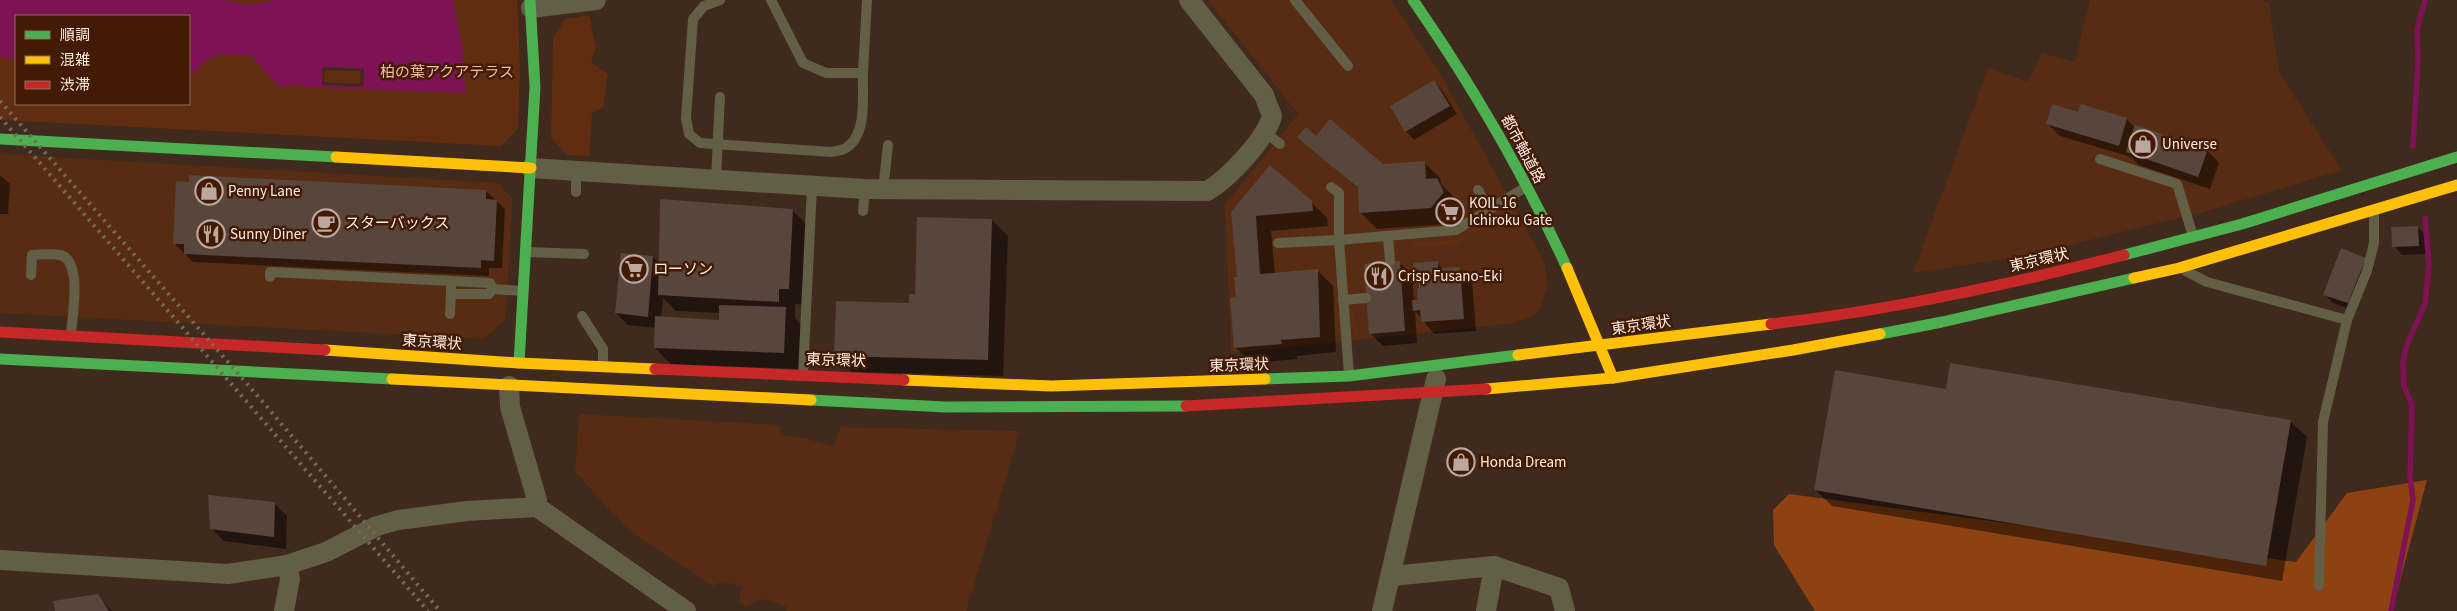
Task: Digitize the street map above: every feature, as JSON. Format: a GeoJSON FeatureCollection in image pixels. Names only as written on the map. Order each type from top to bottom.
{"type":"FeatureCollection","features":[{"type":"Feature","properties":{"kind":"main road","name":"都市軸道路"},"geometry":{"type":"LineString","coordinates":[[1412,0],[1492,122],[1568,271],[1613,378]]}},
{"type":"Feature","properties":{"kind":"main road"},"geometry":{"type":"LineString","coordinates":[[519,363],[535,87],[531,4]]}},
{"type":"Feature","properties":{"kind":"main road"},"geometry":{"type":"LineString","coordinates":[[0,139],[531,168]]}},
{"type":"Feature","properties":{"kind":"main road","name":"東京環状"},"geometry":{"type":"LineString","coordinates":[[0,332],[519,363],[1051,386],[1349,376],[1601,346],[1782,322],[1930,299],[2065,270],[2193,236],[2457,158]]}},
{"type":"Feature","properties":{"kind":"main road"},"geometry":{"type":"LineString","coordinates":[[0,359],[945,407],[1179,406],[1432,392],[1613,378],[1793,350],[1942,322],[2179,268],[2457,185]]}},
{"type":"Feature","properties":{"kind":"street"},"geometry":{"type":"LineString","coordinates":[[531,4],[596,0]]}},
{"type":"Feature","properties":{"kind":"street"},"geometry":{"type":"LineString","coordinates":[[531,168],[716,179],[812,187],[1207,191],[1226,178],[1272,138],[1272,116],[1264,95],[1189,0]]}},
{"type":"Feature","properties":{"kind":"street"},"geometry":{"type":"LineString","coordinates":[[1382,611],[1432,392],[1442,365]]}},
{"type":"Feature","properties":{"kind":"street"},"geometry":{"type":"LineString","coordinates":[[510,386],[510,407],[537,500],[537,507]]}},
{"type":"Feature","properties":{"kind":"street"},"geometry":{"type":"LineString","coordinates":[[0,560],[228,574],[287,566],[326,552],[377,526],[398,520],[466,511],[537,507],[686,611]]}},
{"type":"Feature","properties":{"kind":"street"},"geometry":{"type":"LineString","coordinates":[[284,611],[290,580],[287,566]]}},
{"type":"Feature","properties":{"kind":"street"},"geometry":{"type":"LineString","coordinates":[[1391,576],[1494,566],[1559,588],[1565,611]]}},
{"type":"Feature","properties":{"kind":"street"},"geometry":{"type":"LineString","coordinates":[[1486,611],[1494,566]]}},
{"type":"Feature","properties":{"kind":"lane"},"geometry":{"type":"LineString","coordinates":[[720,0],[704,6],[693,19],[686,118],[689,134],[700,143],[831,152],[846,148],[857,137],[860,125],[867,0]]}},
{"type":"Feature","properties":{"kind":"lane"},"geometry":{"type":"LineString","coordinates":[[771,0],[803,63],[826,73],[863,73]]}},
{"type":"Feature","properties":{"kind":"lane"},"geometry":{"type":"LineString","coordinates":[[1294,0],[1348,66]]}},
{"type":"Feature","properties":{"kind":"lane"},"geometry":{"type":"LineString","coordinates":[[716,179],[720,97]]}},
{"type":"Feature","properties":{"kind":"lane"},"geometry":{"type":"LineString","coordinates":[[863,211],[874,189],[888,145]]}},
{"type":"Feature","properties":{"kind":"lane"},"geometry":{"type":"LineString","coordinates":[[2100,159],[2177,184],[2193,236]]}},
{"type":"Feature","properties":{"kind":"lane"},"geometry":{"type":"LineString","coordinates":[[576,170],[576,192]]}},
{"type":"Feature","properties":{"kind":"lane"},"geometry":{"type":"LineString","coordinates":[[803,374],[812,187]]}},
{"type":"Feature","properties":{"kind":"lane"},"geometry":{"type":"LineString","coordinates":[[1331,187],[1339,193],[1338,240],[1349,376]]}},
{"type":"Feature","properties":{"kind":"lane"},"geometry":{"type":"LineString","coordinates":[[1278,243],[1456,230],[1526,187]]}},
{"type":"Feature","properties":{"kind":"lane"},"geometry":{"type":"LineString","coordinates":[[1478,190],[1488,209]]}},
{"type":"Feature","properties":{"kind":"lane"},"geometry":{"type":"LineString","coordinates":[[2319,586],[2323,422],[2348,320],[2367,271],[2374,244],[2374,211]]}},
{"type":"Feature","properties":{"kind":"lane"},"geometry":{"type":"LineString","coordinates":[[1388,236],[1390,261]]}},
{"type":"Feature","properties":{"kind":"lane"},"geometry":{"type":"LineString","coordinates":[[526,252],[584,254]]}},
{"type":"Feature","properties":{"kind":"lane"},"geometry":{"type":"LineString","coordinates":[[31,274],[32,255],[60,255],[72,264],[74,275],[71,336]]}},
{"type":"Feature","properties":{"kind":"lane"},"geometry":{"type":"LineString","coordinates":[[2179,268],[2207,282],[2348,320]]}},
{"type":"Feature","properties":{"kind":"lane"},"geometry":{"type":"LineString","coordinates":[[270,277],[270,272],[490,283],[493,289]]}},
{"type":"Feature","properties":{"kind":"lane"},"geometry":{"type":"LineString","coordinates":[[450,314],[451,281]]}},
{"type":"Feature","properties":{"kind":"lane"},"geometry":{"type":"LineString","coordinates":[[493,289],[524,291]]}},
{"type":"Feature","properties":{"kind":"lane"},"geometry":{"type":"LineString","coordinates":[[451,294],[489,294],[493,289]]}},
{"type":"Feature","properties":{"kind":"lane"},"geometry":{"type":"LineString","coordinates":[[1342,300],[1366,298]]}},
{"type":"Feature","properties":{"kind":"lane"},"geometry":{"type":"LineString","coordinates":[[582,316],[602,348],[603,366]]}},
{"type":"Feature","properties":{"kind":"shaded area"},"geometry":{"type":"Polygon","coordinates":[[[0,0],[222,0],[249,5],[277,0],[453,0],[462,47],[466,93],[319,88],[293,85],[279,87],[251,56],[226,54],[207,60],[194,73],[190,72],[190,15],[15,15],[15,59],[0,57],[0,0]],[[323,67],[322,85],[362,86],[363,69],[323,67]]]}},
{"type":"Feature","properties":{"kind":"shaded area"},"geometry":{"type":"Polygon","coordinates":[[[1208,0],[1391,0],[1438,70],[1544,261],[1548,288],[1538,313],[1515,323],[1231,353],[1225,205],[1298,114],[1208,0]]]}},
{"type":"Feature","properties":{"kind":"shaded area"},"geometry":{"type":"Polygon","coordinates":[[[2090,0],[2262,0],[2269,3],[2279,73],[2342,170],[2207,211],[2030,255],[1913,273],[1988,68],[2028,82],[2042,53],[2075,62],[2090,0]]]}},
{"type":"Feature","properties":{"kind":"shaded area"},"geometry":{"type":"Polygon","coordinates":[[[0,154],[499,183],[512,199],[506,318],[484,339],[0,313],[0,154]]]}},
{"type":"Feature","properties":{"kind":"shaded area"},"geometry":{"type":"Polygon","coordinates":[[[579,414],[781,425],[780,435],[805,438],[834,447],[840,427],[1020,431],[966,611],[786,611],[787,607],[761,599],[746,607],[739,602],[742,587],[722,581],[713,586],[637,536],[612,513],[575,471],[579,414]]]}},
{"type":"Feature","properties":{"kind":"shaded area"},"geometry":{"type":"Polygon","coordinates":[[[2427,480],[2392,611],[1815,611],[1774,545],[1773,510],[1789,494],[2296,562],[2347,493],[2427,480]]]}},
{"type":"Feature","properties":{"kind":"green space","name":"柏の葉アクアテラス"},"geometry":{"type":"Polygon","coordinates":[[[0,0],[517,0],[520,65],[518,129],[501,146],[0,120],[0,0]]]}},
{"type":"Feature","properties":{"kind":"green space"},"geometry":{"type":"Polygon","coordinates":[[[589,15],[596,48],[591,62],[608,74],[603,108],[592,113],[589,156],[567,155],[551,138],[553,38],[565,19],[589,15]]]}},
{"type":"Feature","properties":{"kind":"green space"},"geometry":{"type":"Polygon","coordinates":[[[1495,217],[1499,218],[1472,235],[1470,231],[1495,217]]]}},
{"type":"Feature","properties":{"kind":"green space"},"geometry":{"type":"Polygon","coordinates":[[[1462,236],[1465,239],[1457,244],[1413,247],[1412,243],[1455,240],[1462,236]]]}},
{"type":"Feature","properties":{"kind":"green space"},"geometry":{"type":"Polygon","coordinates":[[[1353,309],[1357,336],[1354,336],[1351,311],[1353,309]]]}},
{"type":"Feature","properties":{"kind":"pier"},"geometry":{"type":"Polygon","coordinates":[[[323,67],[364,69],[363,87],[322,85],[323,67]],[[325,70],[324,82],[360,84],[361,71],[325,70]]]}},
{"type":"Feature","properties":{"kind":"building"},"geometry":{"type":"Polygon","coordinates":[[[1434,80],[1450,106],[1405,132],[1390,106],[1434,80]]]}},
{"type":"Feature","properties":{"kind":"building"},"geometry":{"type":"Polygon","coordinates":[[[2052,104],[2078,112],[2081,104],[2127,118],[2119,146],[2046,124],[2052,104]]]}},
{"type":"Feature","properties":{"kind":"building"},"geometry":{"type":"Polygon","coordinates":[[[1330,119],[1383,164],[1425,161],[1426,179],[1437,178],[1444,192],[1431,208],[1359,213],[1358,188],[1297,137],[1306,127],[1316,136],[1330,119]]]}},
{"type":"Feature","properties":{"kind":"building"},"geometry":{"type":"Polygon","coordinates":[[[2135,125],[2208,149],[2198,177],[2126,152],[2135,125]]]}},
{"type":"Feature","properties":{"kind":"building"},"geometry":{"type":"Polygon","coordinates":[[[1270,165],[1312,201],[1313,211],[1256,216],[1260,274],[1318,269],[1320,337],[1281,340],[1282,344],[1234,348],[1230,298],[1236,297],[1234,277],[1237,277],[1231,212],[1270,165]]]}},
{"type":"Feature","properties":{"kind":"building"},"geometry":{"type":"Polygon","coordinates":[[[189,175],[486,190],[486,199],[497,200],[494,261],[481,260],[481,268],[184,254],[184,244],[173,244],[176,181],[189,182],[189,175]]]}},
{"type":"Feature","properties":{"kind":"building"},"geometry":{"type":"Polygon","coordinates":[[[660,199],[793,209],[789,289],[779,289],[779,302],[658,295],[660,199]]]}},
{"type":"Feature","properties":{"kind":"building"},"geometry":{"type":"Polygon","coordinates":[[[917,217],[992,219],[988,360],[834,356],[836,301],[909,303],[909,294],[915,294],[917,217]]]}},
{"type":"Feature","properties":{"kind":"building"},"geometry":{"type":"Polygon","coordinates":[[[2418,226],[2419,246],[2392,247],[2391,227],[2418,226]]]}},
{"type":"Feature","properties":{"kind":"building"},"geometry":{"type":"Polygon","coordinates":[[[2341,248],[2366,258],[2348,303],[2323,295],[2341,248]]]}},
{"type":"Feature","properties":{"kind":"building"},"geometry":{"type":"Polygon","coordinates":[[[621,253],[653,256],[648,317],[615,313],[621,253]]]}},
{"type":"Feature","properties":{"kind":"building"},"geometry":{"type":"Polygon","coordinates":[[[1400,261],[1405,331],[1369,334],[1364,264],[1400,261]]]}},
{"type":"Feature","properties":{"kind":"building"},"geometry":{"type":"Polygon","coordinates":[[[1438,261],[1438,268],[1460,267],[1464,319],[1421,322],[1420,310],[1413,311],[1412,300],[1418,300],[1417,288],[1419,288],[1418,270],[1414,270],[1413,263],[1438,261]]]}},
{"type":"Feature","properties":{"kind":"building"},"geometry":{"type":"Polygon","coordinates":[[[719,305],[786,307],[784,353],[654,348],[655,316],[719,320],[719,305]]]}},
{"type":"Feature","properties":{"kind":"building"},"geometry":{"type":"Polygon","coordinates":[[[1950,363],[2291,420],[2266,566],[1814,490],[1835,370],[1946,389],[1950,363]]]}},
{"type":"Feature","properties":{"kind":"building"},"geometry":{"type":"Polygon","coordinates":[[[208,495],[275,502],[274,537],[210,529],[208,495]]]}},
{"type":"Feature","properties":{"kind":"building"},"geometry":{"type":"Polygon","coordinates":[[[98,594],[109,611],[55,611],[53,601],[98,594]]]}},
{"type":"Feature","properties":{"kind":"waterway"},"geometry":{"type":"LineString","coordinates":[[2413,146],[2418,60],[2417,30],[2425,0]]}},
{"type":"Feature","properties":{"kind":"waterway"},"geometry":{"type":"LineString","coordinates":[[2391,611],[2413,500],[2410,477],[2412,405],[2404,386],[2403,362],[2406,347],[2425,304],[2429,265],[2425,218]]}},
{"type":"Feature","properties":{"kind":"railway"},"geometry":{"type":"LineString","coordinates":[[0,101],[262,401],[440,611]]}},
{"type":"Feature","properties":{"kind":"railway"},"geometry":{"type":"LineString","coordinates":[[0,117],[428,611]]}},
{"type":"Feature","properties":{"kind":"traffic: fast"},"geometry":{"type":"LineString","coordinates":[[519,363],[535,87],[530,0]]}},
{"type":"Feature","properties":{"kind":"traffic: fast"},"geometry":{"type":"LineString","coordinates":[[1413,0],[1476,97],[1515,164],[1567,268]]}},
{"type":"Feature","properties":{"kind":"traffic: fast"},"geometry":{"type":"LineString","coordinates":[[0,139],[336,157]]}},
{"type":"Feature","properties":{"kind":"traffic: fast"},"geometry":{"type":"LineString","coordinates":[[2124,255],[2242,224],[2457,157]]}},
{"type":"Feature","properties":{"kind":"traffic: fast"},"geometry":{"type":"LineString","coordinates":[[1880,334],[1942,322],[2134,278]]}},
{"type":"Feature","properties":{"kind":"traffic: fast"},"geometry":{"type":"LineString","coordinates":[[1265,379],[1349,376],[1518,355]]}},
{"type":"Feature","properties":{"kind":"traffic: fast"},"geometry":{"type":"LineString","coordinates":[[0,359],[392,379]]}},
{"type":"Feature","properties":{"kind":"traffic: fast"},"geometry":{"type":"LineString","coordinates":[[811,400],[945,407],[1186,406]]}},
{"type":"Feature","properties":{"kind":"traffic: slow"},"geometry":{"type":"LineString","coordinates":[[336,157],[531,168]]}},
{"type":"Feature","properties":{"kind":"traffic: slow"},"geometry":{"type":"LineString","coordinates":[[2134,278],[2179,268],[2457,185]]}},
{"type":"Feature","properties":{"kind":"traffic: slow"},"geometry":{"type":"LineString","coordinates":[[1567,268],[1613,378]]}},
{"type":"Feature","properties":{"kind":"traffic: slow"},"geometry":{"type":"LineString","coordinates":[[1518,355],[1771,324]]}},
{"type":"Feature","properties":{"kind":"traffic: slow"},"geometry":{"type":"LineString","coordinates":[[1486,389],[1613,378],[1793,350],[1880,334]]}},
{"type":"Feature","properties":{"kind":"traffic: slow"},"geometry":{"type":"LineString","coordinates":[[325,350],[519,363],[655,369]]}},
{"type":"Feature","properties":{"kind":"traffic: slow"},"geometry":{"type":"LineString","coordinates":[[392,379],[811,400]]}},
{"type":"Feature","properties":{"kind":"traffic: slow"},"geometry":{"type":"LineString","coordinates":[[904,380],[1051,386],[1265,379]]}},
{"type":"Feature","properties":{"kind":"traffic: jam"},"geometry":{"type":"LineString","coordinates":[[1771,324],[1860,312],[1949,296],[2124,255]]}},
{"type":"Feature","properties":{"kind":"traffic: jam"},"geometry":{"type":"LineString","coordinates":[[0,332],[325,350]]}},
{"type":"Feature","properties":{"kind":"traffic: jam"},"geometry":{"type":"LineString","coordinates":[[655,369],[904,380]]}},
{"type":"Feature","properties":{"kind":"traffic: jam"},"geometry":{"type":"LineString","coordinates":[[1186,406],[1486,389]]}},
{"type":"Feature","properties":{"kind":"place","name":"Universe"},"geometry":{"type":"Point","coordinates":[2143,144]}},
{"type":"Feature","properties":{"kind":"place","name":"Penny Lane"},"geometry":{"type":"Point","coordinates":[209,191]}},
{"type":"Feature","properties":{"kind":"place","name":"KOIL 16 Ichiroku Gate"},"geometry":{"type":"Point","coordinates":[1450,212]}},
{"type":"Feature","properties":{"kind":"place","name":"スターバックス"},"geometry":{"type":"Point","coordinates":[326,223]}},
{"type":"Feature","properties":{"kind":"place","name":"Sunny Diner"},"geometry":{"type":"Point","coordinates":[211,234]}},
{"type":"Feature","properties":{"kind":"place","name":"ローソン"},"geometry":{"type":"Point","coordinates":[634,269]}},
{"type":"Feature","properties":{"kind":"place","name":"Crisp Fusano-Eki"},"geometry":{"type":"Point","coordinates":[1379,276]}},
{"type":"Feature","properties":{"kind":"place","name":"Honda Dream"},"geometry":{"type":"Point","coordinates":[1461,462]}}]}
